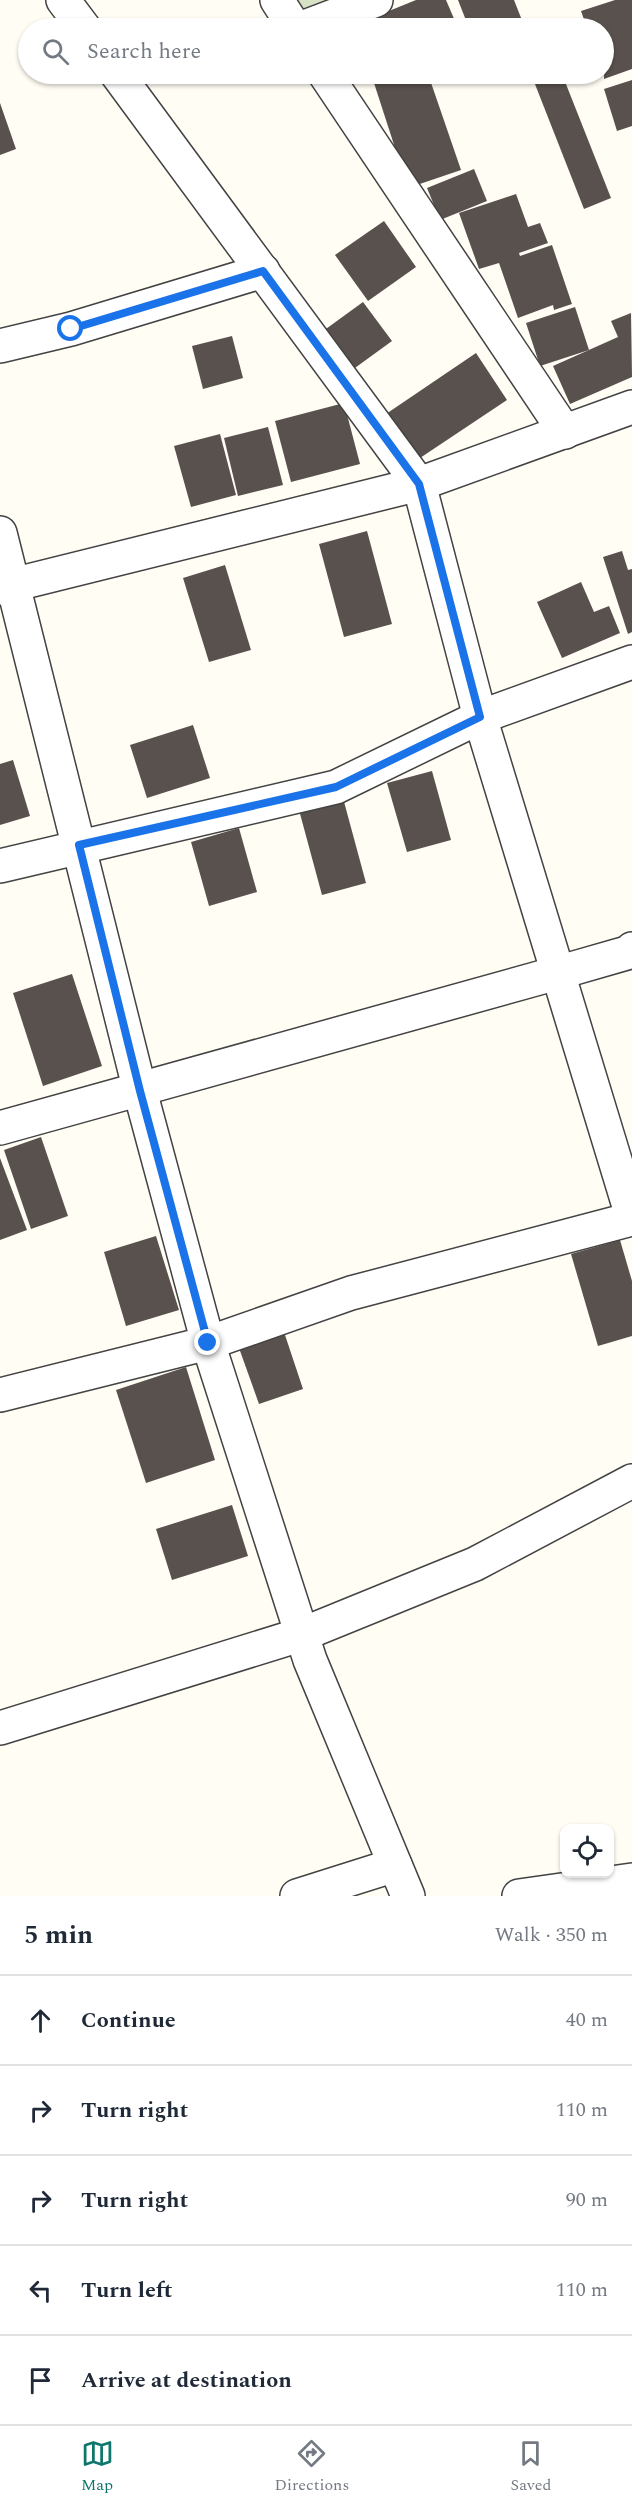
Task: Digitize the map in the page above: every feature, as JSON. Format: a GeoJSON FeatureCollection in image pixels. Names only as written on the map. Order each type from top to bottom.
{"type":"FeatureCollection","features":[{"type":"Feature","properties":{"kind":"street"},"geometry":{"type":"LineString","coordinates":[[63,0],[76,18]]}},
{"type":"Feature","properties":{"kind":"street"},"geometry":{"type":"LineString","coordinates":[[277,0],[289,18]]}},
{"type":"Feature","properties":{"kind":"street"},"geometry":{"type":"LineString","coordinates":[[328,18],[376,0]]}},
{"type":"Feature","properties":{"kind":"street"},"geometry":{"type":"LineString","coordinates":[[0,1395],[208,1343],[351,1293],[632,1217],[480,717],[419,484],[124,84]]}},
{"type":"Feature","properties":{"kind":"street"},"geometry":{"type":"LineString","coordinates":[[332,84],[565,432]]}},
{"type":"Feature","properties":{"kind":"street"},"geometry":{"type":"LineString","coordinates":[[0,346],[71,329],[263,271]]}},
{"type":"Feature","properties":{"kind":"street"},"geometry":{"type":"LineString","coordinates":[[7,587],[419,484],[632,407]]}},
{"type":"Feature","properties":{"kind":"street"},"geometry":{"type":"LineString","coordinates":[[0,533],[7,587],[79,845],[140,1091],[208,1343],[310,1660],[408,1896]]}},
{"type":"Feature","properties":{"kind":"street"},"geometry":{"type":"LineString","coordinates":[[0,866],[79,845],[336,787],[480,717],[632,662]]}},
{"type":"Feature","properties":{"kind":"street"},"geometry":{"type":"LineString","coordinates":[[0,1128],[140,1091],[557,973],[630,952],[632,949]]}},
{"type":"Feature","properties":{"kind":"street"},"geometry":{"type":"LineString","coordinates":[[0,1728],[303,1634],[475,1564],[632,1481]]}},
{"type":"Feature","properties":{"kind":"street"},"geometry":{"type":"LineString","coordinates":[[297,1896],[395,1865]]}},
{"type":"Feature","properties":{"kind":"street"},"geometry":{"type":"LineString","coordinates":[[519,1896],[632,1880]]}},
{"type":"Feature","properties":{"kind":"green space"},"geometry":{"type":"Polygon","coordinates":[[[295,0],[338,0],[313,9],[299,8],[295,0]]]}},
{"type":"Feature","properties":{"kind":"building"},"geometry":{"type":"Polygon","coordinates":[[[416,0],[446,0],[454,18],[372,18],[416,0]]]}},
{"type":"Feature","properties":{"kind":"building"},"geometry":{"type":"Polygon","coordinates":[[[458,0],[514,0],[521,18],[465,18],[458,0]]]}},
{"type":"Feature","properties":{"kind":"building"},"geometry":{"type":"Polygon","coordinates":[[[615,0],[632,0],[632,69],[614,75],[614,18],[583,18],[581,11],[615,0]]]}},
{"type":"Feature","properties":{"kind":"building"},"geometry":{"type":"Polygon","coordinates":[[[632,80],[632,126],[617,131],[604,89],[632,80]]]}},
{"type":"Feature","properties":{"kind":"building"},"geometry":{"type":"Polygon","coordinates":[[[374,84],[431,84],[461,170],[408,188],[374,84]]]}},
{"type":"Feature","properties":{"kind":"building"},"geometry":{"type":"Polygon","coordinates":[[[535,84],[566,84],[611,198],[584,209],[535,84]]]}},
{"type":"Feature","properties":{"kind":"building"},"geometry":{"type":"Polygon","coordinates":[[[0,103],[16,149],[0,155],[0,103]]]}},
{"type":"Feature","properties":{"kind":"building"},"geometry":{"type":"Polygon","coordinates":[[[474,169],[487,201],[440,220],[427,188],[474,169]]]}},
{"type":"Feature","properties":{"kind":"building"},"geometry":{"type":"Polygon","coordinates":[[[516,194],[528,227],[540,223],[548,243],[519,253],[520,256],[552,245],[572,304],[554,310],[553,305],[518,318],[499,263],[479,269],[459,213],[516,194]]]}},
{"type":"Feature","properties":{"kind":"building"},"geometry":{"type":"Polygon","coordinates":[[[384,221],[416,267],[368,301],[335,255],[384,221]]]}},
{"type":"Feature","properties":{"kind":"building"},"geometry":{"type":"Polygon","coordinates":[[[363,302],[392,341],[348,373],[319,334],[363,302]]]}},
{"type":"Feature","properties":{"kind":"building"},"geometry":{"type":"Polygon","coordinates":[[[575,307],[589,350],[540,366],[526,323],[575,307]]]}},
{"type":"Feature","properties":{"kind":"building"},"geometry":{"type":"Polygon","coordinates":[[[631,313],[632,377],[570,404],[553,366],[618,337],[611,321],[631,313]]]}},
{"type":"Feature","properties":{"kind":"building"},"geometry":{"type":"Polygon","coordinates":[[[232,336],[243,378],[203,389],[192,346],[232,336]]]}},
{"type":"Feature","properties":{"kind":"building"},"geometry":{"type":"Polygon","coordinates":[[[476,353],[507,400],[417,460],[386,414],[476,353]]]}},
{"type":"Feature","properties":{"kind":"building"},"geometry":{"type":"Polygon","coordinates":[[[344,403],[360,464],[291,482],[275,421],[344,403]]]}},
{"type":"Feature","properties":{"kind":"building"},"geometry":{"type":"Polygon","coordinates":[[[268,427],[283,485],[238,496],[224,438],[268,427]]]}},
{"type":"Feature","properties":{"kind":"building"},"geometry":{"type":"Polygon","coordinates":[[[220,434],[236,495],[191,507],[174,446],[220,434]]]}},
{"type":"Feature","properties":{"kind":"building"},"geometry":{"type":"Polygon","coordinates":[[[367,531],[392,624],[344,637],[319,544],[367,531]]]}},
{"type":"Feature","properties":{"kind":"building"},"geometry":{"type":"Polygon","coordinates":[[[622,551],[628,570],[632,569],[632,632],[628,634],[603,557],[622,551]]]}},
{"type":"Feature","properties":{"kind":"building"},"geometry":{"type":"Polygon","coordinates":[[[225,565],[251,650],[209,662],[183,578],[225,565]]]}},
{"type":"Feature","properties":{"kind":"building"},"geometry":{"type":"Polygon","coordinates":[[[581,582],[594,612],[609,606],[620,633],[562,658],[537,602],[581,582]]]}},
{"type":"Feature","properties":{"kind":"building"},"geometry":{"type":"Polygon","coordinates":[[[193,725],[210,778],[147,798],[130,745],[193,725]]]}},
{"type":"Feature","properties":{"kind":"building"},"geometry":{"type":"Polygon","coordinates":[[[13,760],[30,816],[0,825],[0,764],[13,760]]]}},
{"type":"Feature","properties":{"kind":"building"},"geometry":{"type":"Polygon","coordinates":[[[432,771],[451,840],[407,852],[387,783],[432,771]]]}},
{"type":"Feature","properties":{"kind":"building"},"geometry":{"type":"Polygon","coordinates":[[[343,798],[366,883],[322,895],[299,810],[343,798]]]}},
{"type":"Feature","properties":{"kind":"building"},"geometry":{"type":"Polygon","coordinates":[[[239,828],[257,892],[209,906],[191,842],[239,828]]]}},
{"type":"Feature","properties":{"kind":"building"},"geometry":{"type":"Polygon","coordinates":[[[72,974],[102,1066],[43,1086],[13,993],[72,974]]]}},
{"type":"Feature","properties":{"kind":"building"},"geometry":{"type":"Polygon","coordinates":[[[41,1137],[68,1216],[31,1229],[4,1150],[41,1137]]]}},
{"type":"Feature","properties":{"kind":"building"},"geometry":{"type":"Polygon","coordinates":[[[0,1158],[27,1230],[0,1240],[0,1158]]]}},
{"type":"Feature","properties":{"kind":"building"},"geometry":{"type":"Polygon","coordinates":[[[156,1236],[179,1310],[126,1326],[104,1252],[156,1236]]]}},
{"type":"Feature","properties":{"kind":"building"},"geometry":{"type":"Polygon","coordinates":[[[620,1240],[632,1281],[632,1336],[598,1346],[571,1254],[620,1240]]]}},
{"type":"Feature","properties":{"kind":"building"},"geometry":{"type":"Polygon","coordinates":[[[284,1332],[303,1389],[259,1404],[239,1348],[284,1332]]]}},
{"type":"Feature","properties":{"kind":"building"},"geometry":{"type":"Polygon","coordinates":[[[186,1367],[215,1460],[146,1483],[116,1390],[186,1367]]]}},
{"type":"Feature","properties":{"kind":"building"},"geometry":{"type":"Polygon","coordinates":[[[232,1505],[248,1556],[172,1580],[156,1529],[232,1505]]]}},
{"type":"Feature","properties":{"kind":"route"},"geometry":{"type":"LineString","coordinates":[[71,329],[263,271],[419,484],[480,717],[336,787],[79,845],[140,1091],[208,1343]]}}]}
